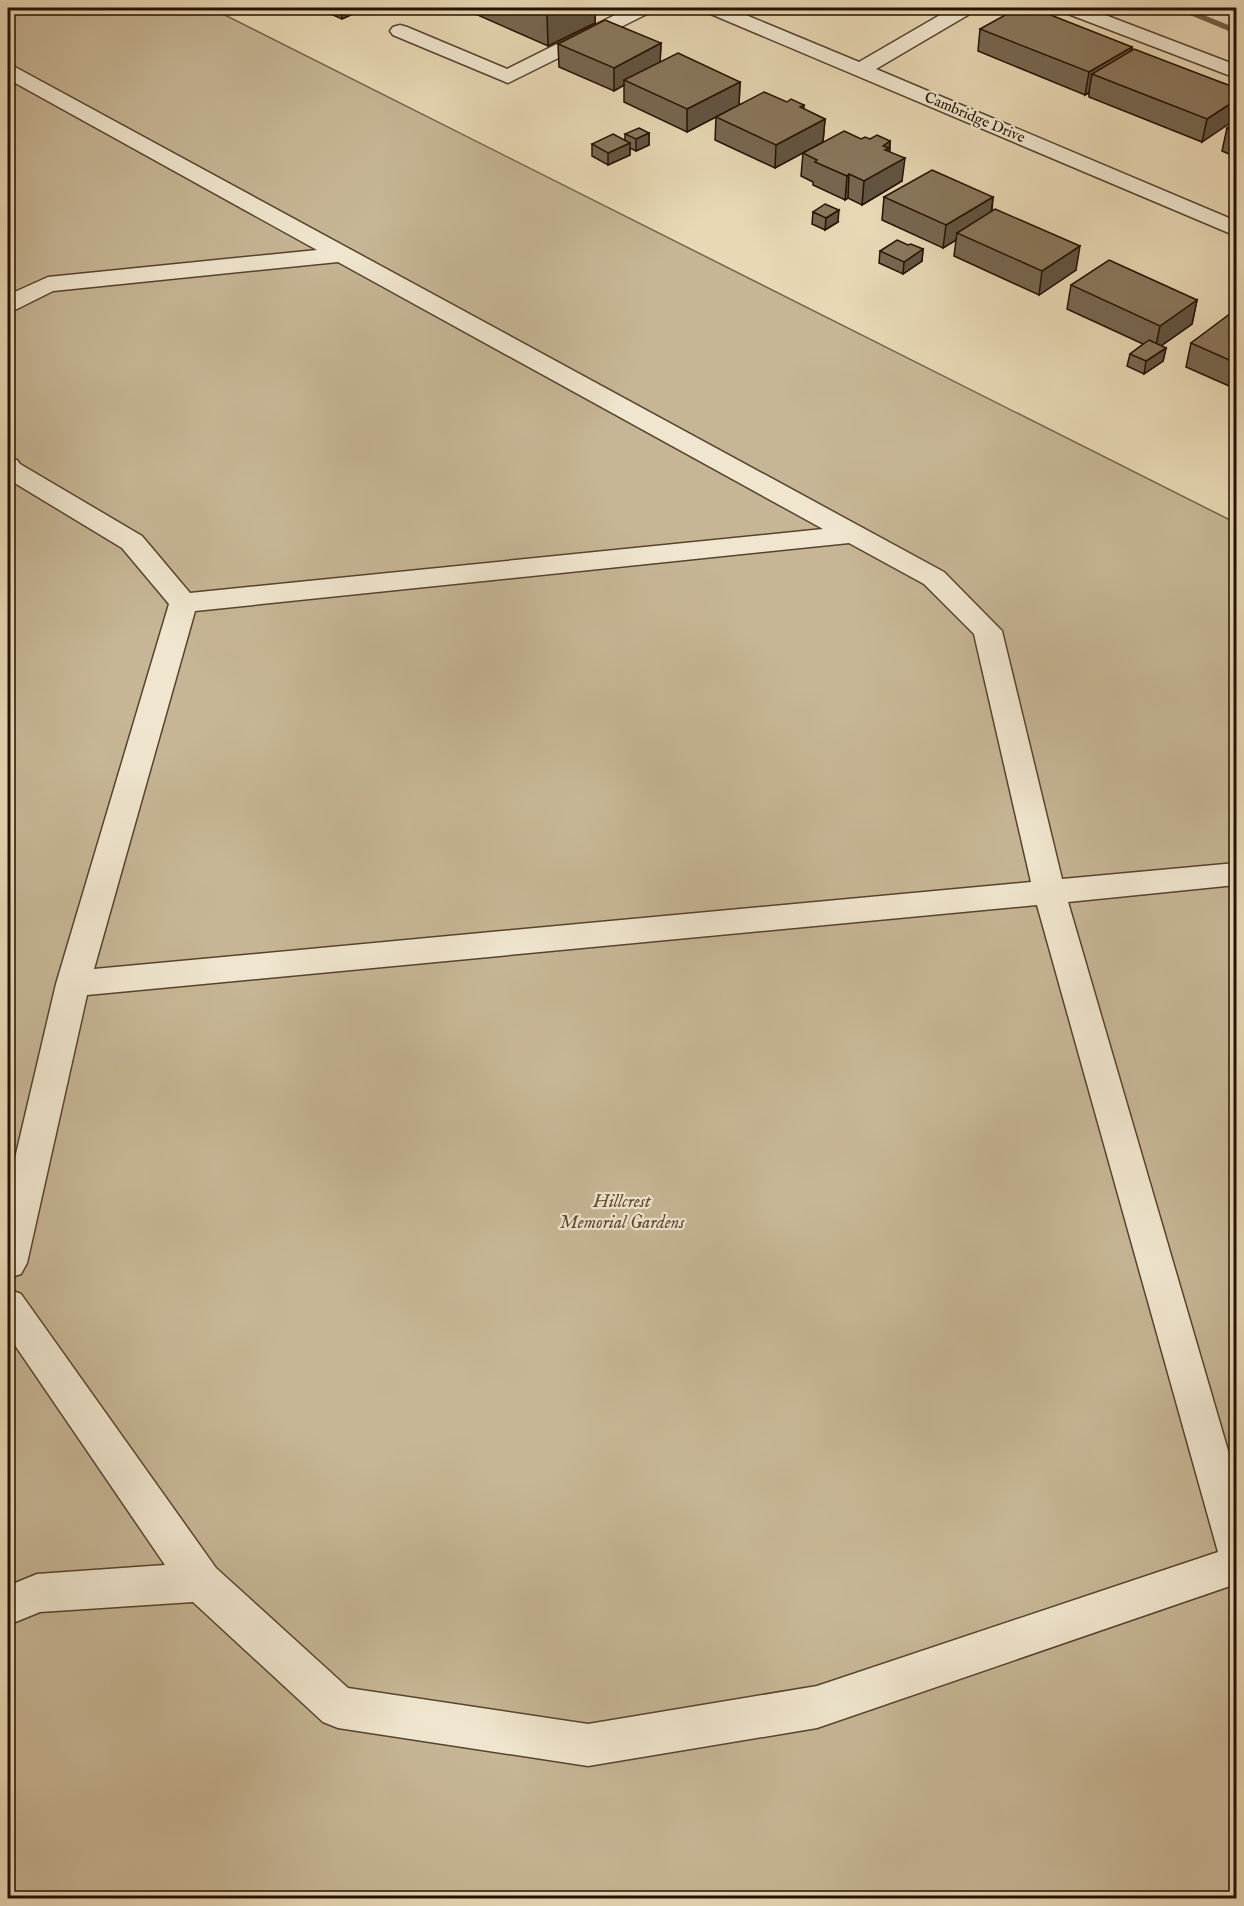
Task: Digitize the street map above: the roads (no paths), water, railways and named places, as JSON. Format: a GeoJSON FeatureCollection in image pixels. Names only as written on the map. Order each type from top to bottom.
{"type":"FeatureCollection","features":[{"type":"Feature","properties":{"kind":"street"},"geometry":{"type":"LineString","coordinates":[[400,31],[508,77],[644,8]]}},
{"type":"Feature","properties":{"kind":"street","name":"Cambridge Drive"},"geometry":{"type":"LineString","coordinates":[[713,8],[862,69],[1236,229]]}},
{"type":"Feature","properties":{"kind":"street"},"geometry":{"type":"LineString","coordinates":[[862,69],[966,8]]}},
{"type":"Feature","properties":{"kind":"street"},"geometry":{"type":"LineString","coordinates":[[1070,8],[1236,72]]}},
{"type":"Feature","properties":{"kind":"street"},"geometry":{"type":"LineString","coordinates":[[8,71],[934,578],[988,631],[1049,891],[1236,1546]]}},
{"type":"Feature","properties":{"kind":"street"},"geometry":{"type":"LineString","coordinates":[[8,304],[48,284],[343,254]]}},
{"type":"Feature","properties":{"kind":"street"},"geometry":{"type":"LineString","coordinates":[[8,466],[11,470],[132,542],[183,603]]}},
{"type":"Feature","properties":{"kind":"street"},"geometry":{"type":"LineString","coordinates":[[183,603],[854,534]]}},
{"type":"Feature","properties":{"kind":"street"},"geometry":{"type":"LineString","coordinates":[[8,1263],[73,984],[183,603]]}},
{"type":"Feature","properties":{"kind":"street"},"geometry":{"type":"LineString","coordinates":[[73,984],[1236,874]]}},
{"type":"Feature","properties":{"kind":"street"},"geometry":{"type":"LineString","coordinates":[[8,1305],[201,1581],[338,1707],[588,1745],[817,1707],[1236,1565]]}},
{"type":"Feature","properties":{"kind":"street"},"geometry":{"type":"LineString","coordinates":[[8,1606],[37,1593],[201,1581]]}},
{"type":"Feature","properties":{"kind":"waterway"},"geometry":{"type":"LineString","coordinates":[[1178,8],[1236,31]]}},
{"type":"Feature","properties":{"kind":"park label","name":"Hillcrest Memorial Gardens"},"geometry":{"type":"Point","coordinates":[622,1211]}}]}
